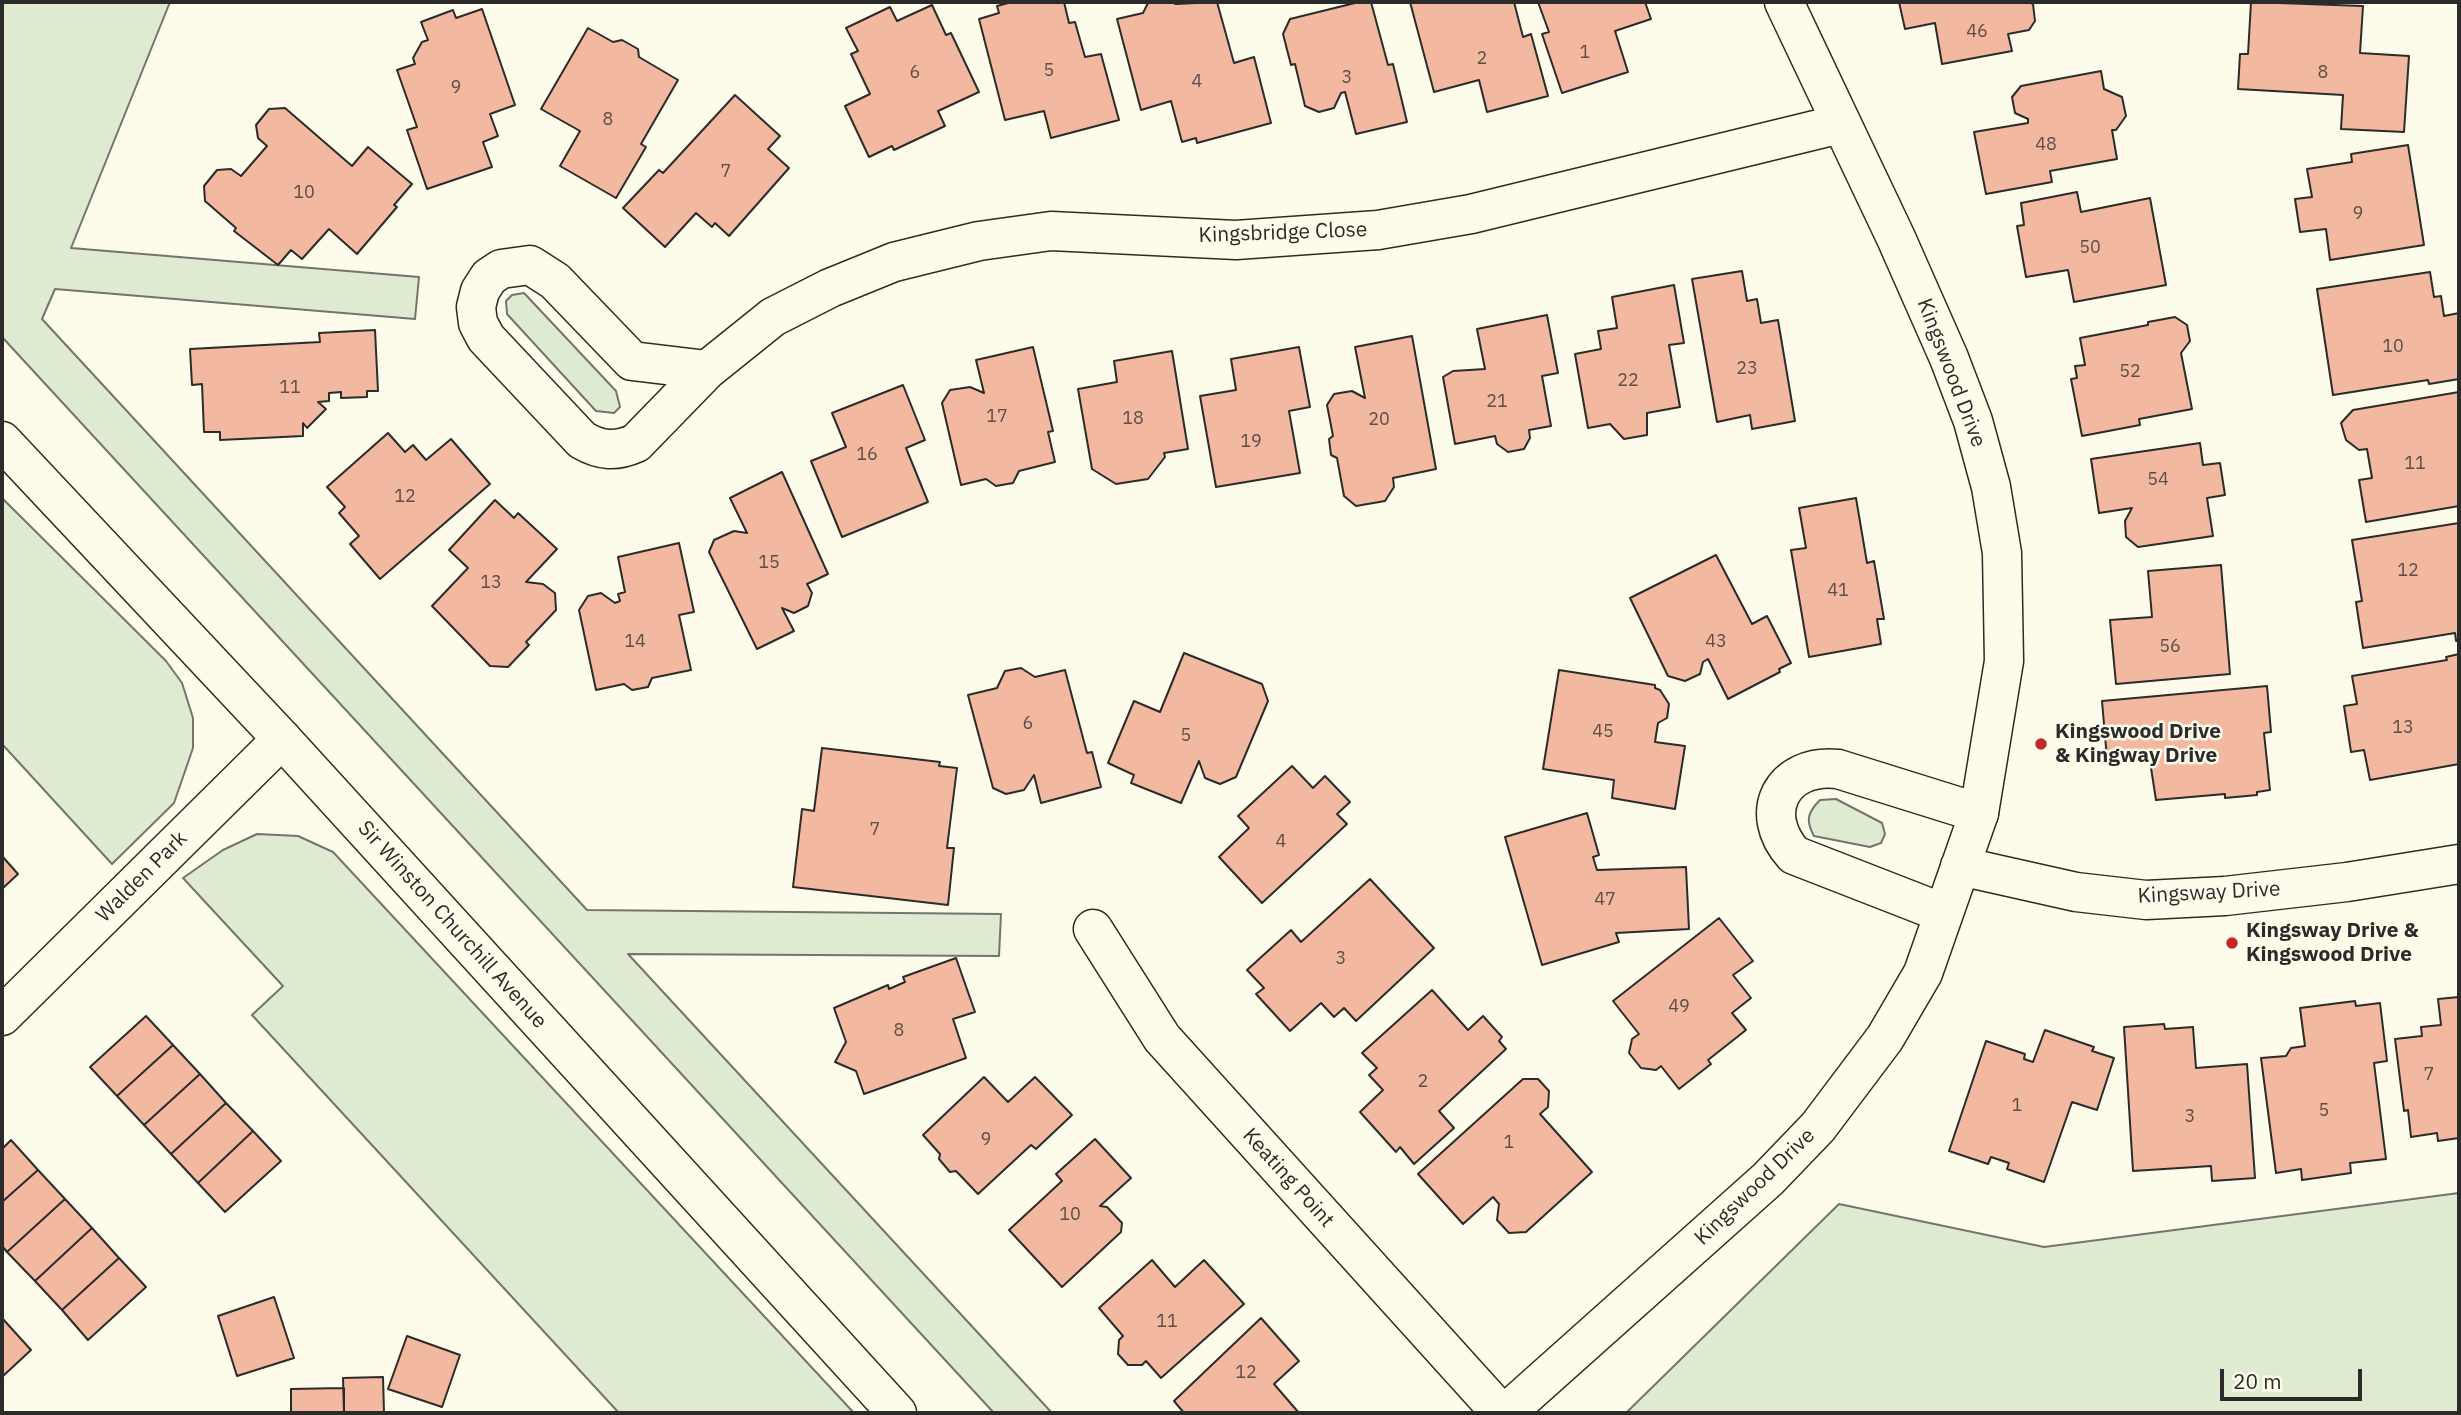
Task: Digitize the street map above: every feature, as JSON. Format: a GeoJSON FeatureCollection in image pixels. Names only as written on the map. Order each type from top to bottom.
{"type":"FeatureCollection","features":[{"type":"Feature","properties":{"kind":"street","name":"Kingswood Drive"},"geometry":{"type":"LineString","coordinates":[[1504,1413],[1769,1179],[1818,1128],[1885,1038],[1923,974],[1979,813],[2004,661],[2001,553],[1991,487],[1973,421],[1948,358],[1896,238],[1784,2]]}},
{"type":"Feature","properties":{"kind":"street","name":"Kingsbridge Close"},"geometry":{"type":"LineString","coordinates":[[707,370],[632,361],[555,281],[530,265],[501,269],[489,277],[480,291],[477,315],[486,338],[582,440],[594,447],[623,449],[636,443],[707,370],[773,317],[830,288],[894,262],[979,241],[1051,232],[1236,240],[1378,230],[1471,214],[1840,124]]}},
{"type":"Feature","properties":{"kind":"street","name":"Sir Winston Churchill Avenue"},"geometry":{"type":"LineString","coordinates":[[2,441],[282,739],[897,1413]]}},
{"type":"Feature","properties":{"kind":"street","name":"Walden Park"},"geometry":{"type":"LineString","coordinates":[[2,1016],[282,739]]}},
{"type":"Feature","properties":{"kind":"street"},"geometry":{"type":"LineString","coordinates":[[1943,913],[1794,855],[1783,843],[1777,827],[1776,811],[1780,795],[1790,782],[1804,772],[1829,768],[1979,813]]}},
{"type":"Feature","properties":{"kind":"street","name":"Kingsway Drive"},"geometry":{"type":"LineString","coordinates":[[1960,866],[2076,892],[2146,900],[2225,896],[2347,882],[2459,864]]}},
{"type":"Feature","properties":{"kind":"street","name":"Keating Point"},"geometry":{"type":"LineString","coordinates":[[1093,929],[1161,1038],[1504,1413]]}},
{"type":"Feature","properties":{"kind":"green space"},"geometry":{"type":"Polygon","coordinates":[[[2,2],[170,2],[71,248],[419,277],[415,319],[55,289],[42,319],[587,910],[1001,914],[999,956],[628,954],[1052,1413],[994,1413],[2,337],[2,2]]]}},
{"type":"Feature","properties":{"kind":"green space"},"geometry":{"type":"Polygon","coordinates":[[[524,293],[616,391],[620,407],[614,413],[596,411],[507,314],[506,301],[512,295],[524,293]]]}},
{"type":"Feature","properties":{"kind":"green space"},"geometry":{"type":"Polygon","coordinates":[[[2,498],[166,661],[182,683],[193,718],[193,748],[174,803],[112,864],[2,744],[2,498]]]}},
{"type":"Feature","properties":{"kind":"green space"},"geometry":{"type":"Polygon","coordinates":[[[1836,799],[1882,823],[1885,834],[1881,843],[1870,847],[1814,836],[1809,825],[1813,808],[1820,800],[1836,799]]]}},
{"type":"Feature","properties":{"kind":"green space"},"geometry":{"type":"Polygon","coordinates":[[[257,834],[298,836],[333,852],[854,1413],[619,1413],[252,1015],[283,986],[183,878],[223,850],[257,834]]]}},
{"type":"Feature","properties":{"kind":"green space"},"geometry":{"type":"Polygon","coordinates":[[[2459,1193],[2459,1413],[1626,1413],[1839,1204],[2044,1247],[2459,1193]]]}},
{"type":"Feature","properties":{"kind":"building"},"geometry":{"type":"Polygon","coordinates":[[[1012,2],[1064,2],[1069,23],[1075,22],[1085,57],[1101,54],[1119,120],[1051,138],[1044,111],[1005,120],[979,19],[999,13],[997,6],[1012,2]]]}},
{"type":"Feature","properties":{"kind":"building"},"geometry":{"type":"Polygon","coordinates":[[[1217,2],[1234,63],[1254,57],[1271,123],[1197,143],[1196,138],[1182,142],[1171,101],[1141,110],[1117,19],[1143,13],[1148,3],[1217,2]]]}},
{"type":"Feature","properties":{"kind":"building"},"geometry":{"type":"Polygon","coordinates":[[[1359,2],[1371,2],[1388,65],[1393,64],[1407,122],[1356,134],[1345,92],[1341,93],[1334,108],[1319,112],[1305,106],[1295,64],[1291,65],[1283,34],[1290,19],[1359,2]]]}},
{"type":"Feature","properties":{"kind":"building"},"geometry":{"type":"Polygon","coordinates":[[[1410,2],[1514,2],[1523,37],[1531,34],[1548,96],[1487,112],[1479,80],[1434,92],[1410,2]]]}},
{"type":"Feature","properties":{"kind":"building"},"geometry":{"type":"Polygon","coordinates":[[[1538,2],[1645,2],[1651,19],[1615,31],[1628,72],[1562,93],[1542,34],[1549,32],[1538,2]]]}},
{"type":"Feature","properties":{"kind":"building"},"geometry":{"type":"Polygon","coordinates":[[[1899,2],[2029,2],[2033,4],[2035,21],[2029,30],[2008,34],[2012,51],[1942,64],[1935,23],[1905,29],[1899,2]]]}},
{"type":"Feature","properties":{"kind":"building"},"geometry":{"type":"Polygon","coordinates":[[[2251,2],[2363,6],[2360,53],[2409,56],[2404,132],[2341,129],[2343,95],[2238,89],[2240,54],[2248,54],[2251,2]]]}},
{"type":"Feature","properties":{"kind":"building"},"geometry":{"type":"Polygon","coordinates":[[[932,5],[946,35],[951,33],[979,92],[938,111],[945,126],[894,150],[892,146],[869,157],[845,106],[870,94],[851,54],[858,51],[846,28],[890,7],[897,21],[932,5]]]}},
{"type":"Feature","properties":{"kind":"building"},"geometry":{"type":"Polygon","coordinates":[[[482,9],[515,105],[490,114],[498,136],[483,142],[492,167],[427,189],[407,130],[417,127],[397,70],[415,64],[413,58],[422,42],[428,40],[421,22],[453,10],[456,18],[482,9]]]}},
{"type":"Feature","properties":{"kind":"building"},"geometry":{"type":"Polygon","coordinates":[[[588,28],[613,42],[622,40],[638,49],[639,57],[678,80],[641,144],[646,147],[616,198],[560,166],[580,131],[541,109],[588,28]]]}},
{"type":"Feature","properties":{"kind":"building"},"geometry":{"type":"Polygon","coordinates":[[[2101,71],[2104,89],[2122,97],[2126,116],[2116,130],[2112,130],[2117,159],[2050,171],[2052,182],[1986,194],[1974,132],[2028,123],[2028,119],[2015,113],[2012,97],[2021,86],[2101,71]]]}},
{"type":"Feature","properties":{"kind":"building"},"geometry":{"type":"Polygon","coordinates":[[[735,95],[780,136],[768,149],[789,168],[729,236],[715,223],[712,227],[696,213],[665,247],[623,208],[659,170],[663,173],[735,95]]]}},
{"type":"Feature","properties":{"kind":"building"},"geometry":{"type":"Polygon","coordinates":[[[285,108],[352,166],[368,147],[412,184],[394,205],[397,207],[357,254],[329,229],[302,259],[291,250],[278,265],[234,231],[236,228],[205,201],[204,186],[217,170],[231,169],[241,176],[267,146],[258,138],[256,125],[269,109],[285,108]]]}},
{"type":"Feature","properties":{"kind":"building"},"geometry":{"type":"Polygon","coordinates":[[[2408,145],[2424,245],[2330,260],[2326,229],[2300,232],[2295,199],[2312,197],[2307,169],[2352,162],[2351,154],[2408,145]]]}},
{"type":"Feature","properties":{"kind":"building"},"geometry":{"type":"Polygon","coordinates":[[[2077,192],[2081,212],[2150,198],[2166,285],[2074,302],[2068,270],[2026,277],[2017,226],[2024,225],[2021,203],[2077,192]]]}},
{"type":"Feature","properties":{"kind":"building"},"geometry":{"type":"Polygon","coordinates":[[[1742,271],[1747,301],[1757,299],[1761,323],[1778,320],[1795,421],[1752,429],[1750,415],[1717,422],[1692,279],[1742,271]]]}},
{"type":"Feature","properties":{"kind":"building"},"geometry":{"type":"Polygon","coordinates":[[[2430,272],[2434,297],[2441,296],[2444,316],[2459,313],[2459,379],[2429,384],[2428,380],[2333,395],[2317,289],[2430,272]]]}},
{"type":"Feature","properties":{"kind":"building"},"geometry":{"type":"Polygon","coordinates":[[[1674,285],[1684,343],[1669,345],[1680,407],[1647,413],[1647,435],[1624,439],[1610,424],[1588,428],[1575,354],[1601,349],[1598,331],[1617,328],[1612,297],[1674,285]]]}},
{"type":"Feature","properties":{"kind":"building"},"geometry":{"type":"Polygon","coordinates":[[[1547,315],[1558,373],[1542,376],[1551,426],[1529,430],[1530,438],[1524,449],[1508,452],[1497,444],[1495,436],[1455,444],[1443,377],[1453,371],[1485,369],[1477,329],[1547,315]]]}},
{"type":"Feature","properties":{"kind":"building"},"geometry":{"type":"Polygon","coordinates":[[[2175,317],[2187,325],[2190,341],[2181,353],[2192,409],[2139,419],[2140,425],[2082,436],[2071,379],[2077,378],[2075,366],[2085,365],[2080,338],[2175,317]]]}},
{"type":"Feature","properties":{"kind":"building"},"geometry":{"type":"Polygon","coordinates":[[[375,330],[378,391],[367,391],[367,397],[341,398],[341,392],[329,393],[329,401],[318,402],[326,409],[307,428],[303,423],[303,436],[220,440],[220,432],[204,432],[202,384],[192,385],[190,349],[320,342],[319,333],[375,330]]]}},
{"type":"Feature","properties":{"kind":"building"},"geometry":{"type":"Polygon","coordinates":[[[1412,336],[1436,469],[1393,478],[1394,487],[1385,501],[1356,506],[1344,496],[1337,458],[1331,455],[1329,439],[1333,436],[1327,405],[1334,394],[1352,391],[1365,398],[1355,347],[1412,336]]]}},
{"type":"Feature","properties":{"kind":"building"},"geometry":{"type":"Polygon","coordinates":[[[1033,347],[1053,431],[1048,432],[1055,462],[1019,471],[1013,483],[996,486],[986,479],[961,485],[942,403],[950,390],[970,387],[984,393],[976,360],[1033,347]]]}},
{"type":"Feature","properties":{"kind":"building"},"geometry":{"type":"Polygon","coordinates":[[[1299,347],[1310,407],[1289,411],[1300,473],[1216,487],[1200,396],[1236,390],[1231,359],[1299,347]]]}},
{"type":"Feature","properties":{"kind":"building"},"geometry":{"type":"Polygon","coordinates":[[[1172,351],[1188,449],[1164,453],[1165,457],[1148,479],[1116,484],[1092,469],[1078,389],[1117,382],[1114,361],[1172,351]]]}},
{"type":"Feature","properties":{"kind":"building"},"geometry":{"type":"Polygon","coordinates":[[[903,385],[925,440],[906,448],[928,502],[842,537],[811,461],[846,447],[832,413],[903,385]]]}},
{"type":"Feature","properties":{"kind":"building"},"geometry":{"type":"Polygon","coordinates":[[[2459,392],[2459,506],[2366,522],[2359,480],[2372,478],[2367,449],[2359,450],[2346,440],[2341,423],[2353,410],[2459,392]]]}},
{"type":"Feature","properties":{"kind":"building"},"geometry":{"type":"Polygon","coordinates":[[[388,433],[405,452],[413,445],[426,460],[451,439],[490,484],[380,579],[350,544],[359,536],[339,513],[345,507],[327,487],[388,433]]]}},
{"type":"Feature","properties":{"kind":"building"},"geometry":{"type":"Polygon","coordinates":[[[2200,443],[2203,465],[2220,463],[2225,495],[2207,498],[2213,536],[2138,547],[2126,537],[2125,521],[2132,508],[2099,513],[2091,459],[2200,443]]]}},
{"type":"Feature","properties":{"kind":"building"},"geometry":{"type":"Polygon","coordinates":[[[782,472],[828,574],[807,584],[812,593],[808,606],[794,613],[782,608],[794,631],[757,649],[709,552],[714,540],[734,531],[747,533],[730,498],[782,472]]]}},
{"type":"Feature","properties":{"kind":"building"},"geometry":{"type":"Polygon","coordinates":[[[1856,498],[1867,563],[1874,561],[1884,619],[1877,619],[1881,644],[1809,657],[1791,550],[1806,548],[1799,508],[1856,498]]]}},
{"type":"Feature","properties":{"kind":"building"},"geometry":{"type":"Polygon","coordinates":[[[495,500],[514,518],[518,513],[557,549],[526,582],[543,584],[555,593],[556,610],[526,642],[529,645],[508,667],[490,666],[432,606],[468,568],[449,550],[495,500]]]}},
{"type":"Feature","properties":{"kind":"building"},"geometry":{"type":"Polygon","coordinates":[[[2459,523],[2459,640],[2456,641],[2455,633],[2363,648],[2356,602],[2362,601],[2352,540],[2459,523]]]}},
{"type":"Feature","properties":{"kind":"building"},"geometry":{"type":"Polygon","coordinates":[[[679,543],[694,612],[679,615],[691,670],[652,678],[648,687],[632,690],[624,684],[596,690],[579,610],[588,596],[601,593],[615,603],[620,601],[618,594],[625,592],[618,557],[679,543]]]}},
{"type":"Feature","properties":{"kind":"building"},"geometry":{"type":"Polygon","coordinates":[[[1716,555],[1752,624],[1767,616],[1791,663],[1779,669],[1780,672],[1728,699],[1708,659],[1703,662],[1700,674],[1685,681],[1668,676],[1630,598],[1716,555]]]}},
{"type":"Feature","properties":{"kind":"building"},"geometry":{"type":"Polygon","coordinates":[[[2221,565],[2230,674],[2116,684],[2110,620],[2152,617],[2148,571],[2221,565]]]}},
{"type":"Feature","properties":{"kind":"building"},"geometry":{"type":"Polygon","coordinates":[[[1184,653],[1262,684],[1268,701],[1236,777],[1220,784],[1205,778],[1199,761],[1181,803],[1131,783],[1134,775],[1108,763],[1134,701],[1160,712],[1184,653]]]}},
{"type":"Feature","properties":{"kind":"building"},"geometry":{"type":"Polygon","coordinates":[[[2459,654],[2459,764],[2370,780],[2364,750],[2351,752],[2344,706],[2357,704],[2352,676],[2447,660],[2446,657],[2459,654]]]}},
{"type":"Feature","properties":{"kind":"building"},"geometry":{"type":"Polygon","coordinates":[[[1021,668],[1035,677],[1065,670],[1087,753],[1092,752],[1101,787],[1041,803],[1034,775],[1024,790],[1006,794],[993,788],[968,695],[997,688],[1005,671],[1021,668]]]}},
{"type":"Feature","properties":{"kind":"building"},"geometry":{"type":"Polygon","coordinates":[[[1559,670],[1655,685],[1655,688],[1660,690],[1669,704],[1667,718],[1658,723],[1655,742],[1685,746],[1675,809],[1612,798],[1614,780],[1543,769],[1559,670]]]}},
{"type":"Feature","properties":{"kind":"building"},"geometry":{"type":"Polygon","coordinates":[[[2267,686],[2271,732],[2264,733],[2270,790],[2257,792],[2257,795],[2225,798],[2225,794],[2156,800],[2149,755],[2107,759],[2102,701],[2267,686]]]}},
{"type":"Feature","properties":{"kind":"building"},"geometry":{"type":"Polygon","coordinates":[[[822,748],[940,762],[939,766],[957,768],[947,848],[954,848],[948,905],[793,887],[802,809],[814,811],[822,748]]]}},
{"type":"Feature","properties":{"kind":"building"},"geometry":{"type":"Polygon","coordinates":[[[1292,766],[1313,788],[1325,776],[1350,802],[1337,814],[1347,824],[1262,903],[1219,857],[1249,828],[1238,816],[1292,766]]]}},
{"type":"Feature","properties":{"kind":"building"},"geometry":{"type":"Polygon","coordinates":[[[1587,813],[1599,855],[1593,857],[1597,870],[1686,867],[1689,929],[1616,933],[1619,942],[1542,965],[1505,837],[1587,813]]]}},
{"type":"Feature","properties":{"kind":"building"},"geometry":{"type":"Polygon","coordinates":[[[2,856],[18,874],[2,889],[2,856]]]}},
{"type":"Feature","properties":{"kind":"building"},"geometry":{"type":"Polygon","coordinates":[[[1370,879],[1434,948],[1356,1021],[1344,1008],[1334,1017],[1321,1003],[1290,1031],[1256,994],[1264,988],[1247,970],[1291,930],[1301,942],[1370,879]]]}},
{"type":"Feature","properties":{"kind":"building"},"geometry":{"type":"Polygon","coordinates":[[[1719,918],[1753,961],[1733,975],[1751,998],[1732,1013],[1746,1030],[1708,1060],[1711,1064],[1679,1089],[1661,1066],[1656,1070],[1641,1068],[1629,1053],[1632,1039],[1639,1034],[1613,1001],[1719,918]]]}},
{"type":"Feature","properties":{"kind":"building"},"geometry":{"type":"Polygon","coordinates":[[[956,958],[975,1012],[953,1019],[966,1058],[864,1094],[856,1071],[835,1062],[846,1042],[834,1008],[888,985],[889,989],[905,982],[903,977],[956,958]]]}},
{"type":"Feature","properties":{"kind":"building"},"geometry":{"type":"Polygon","coordinates":[[[1432,990],[1468,1030],[1483,1016],[1502,1037],[1499,1041],[1506,1049],[1439,1111],[1454,1128],[1414,1164],[1400,1147],[1396,1152],[1360,1112],[1383,1090],[1369,1075],[1377,1068],[1362,1053],[1432,990]]]}},
{"type":"Feature","properties":{"kind":"building"},"geometry":{"type":"Polygon","coordinates":[[[2459,997],[2459,1138],[2438,1141],[2437,1133],[2411,1137],[2408,1110],[2404,1111],[2395,1039],[2422,1036],[2421,1027],[2441,1025],[2438,999],[2459,997]]]}},
{"type":"Feature","properties":{"kind":"building"},"geometry":{"type":"Polygon","coordinates":[[[2355,1001],[2356,1006],[2380,1003],[2387,1061],[2374,1063],[2386,1159],[2350,1163],[2351,1173],[2302,1180],[2301,1169],[2276,1173],[2261,1058],[2286,1056],[2291,1048],[2305,1046],[2300,1008],[2355,1001]]]}},
{"type":"Feature","properties":{"kind":"building"},"geometry":{"type":"Polygon","coordinates":[[[146,1016],[173,1045],[117,1096],[90,1067],[146,1016]]]}},
{"type":"Feature","properties":{"kind":"building"},"geometry":{"type":"Polygon","coordinates":[[[2164,1024],[2165,1029],[2193,1027],[2196,1068],[2247,1064],[2255,1178],[2212,1181],[2211,1166],[2133,1171],[2124,1027],[2164,1024]]]}},
{"type":"Feature","properties":{"kind":"building"},"geometry":{"type":"Polygon","coordinates":[[[2045,1030],[2094,1047],[2092,1051],[2114,1058],[2097,1110],[2072,1102],[2044,1182],[2007,1169],[2009,1163],[1991,1157],[1988,1164],[1949,1151],[1986,1041],[2025,1054],[2024,1059],[2033,1062],[2045,1030]]]}},
{"type":"Feature","properties":{"kind":"building"},"geometry":{"type":"Polygon","coordinates":[[[173,1045],[200,1074],[144,1125],[117,1096],[173,1045]]]}},
{"type":"Feature","properties":{"kind":"building"},"geometry":{"type":"Polygon","coordinates":[[[200,1074],[226,1103],[171,1154],[144,1125],[200,1074]]]}},
{"type":"Feature","properties":{"kind":"building"},"geometry":{"type":"Polygon","coordinates":[[[984,1077],[1008,1102],[1035,1077],[1072,1115],[1036,1149],[1031,1145],[978,1194],[956,1171],[950,1172],[939,1159],[940,1154],[923,1135],[984,1077]]]}},
{"type":"Feature","properties":{"kind":"building"},"geometry":{"type":"Polygon","coordinates":[[[1523,1079],[1538,1079],[1549,1091],[1548,1107],[1540,1114],[1592,1172],[1526,1232],[1509,1233],[1497,1220],[1499,1204],[1493,1197],[1463,1224],[1418,1174],[1523,1079]]]}},
{"type":"Feature","properties":{"kind":"building"},"geometry":{"type":"Polygon","coordinates":[[[226,1103],[253,1131],[198,1183],[171,1154],[226,1103]]]}},
{"type":"Feature","properties":{"kind":"building"},"geometry":{"type":"Polygon","coordinates":[[[253,1131],[281,1161],[225,1212],[198,1183],[253,1131]]]}},
{"type":"Feature","properties":{"kind":"building"},"geometry":{"type":"Polygon","coordinates":[[[1095,1139],[1131,1178],[1100,1206],[1107,1207],[1122,1223],[1121,1232],[1062,1287],[1009,1230],[1062,1181],[1056,1174],[1095,1139]]]}},
{"type":"Feature","properties":{"kind":"building"},"geometry":{"type":"Polygon","coordinates":[[[11,1140],[38,1170],[2,1202],[2,1149],[11,1140]]]}},
{"type":"Feature","properties":{"kind":"building"},"geometry":{"type":"Polygon","coordinates":[[[38,1170],[65,1199],[7,1252],[2,1246],[2,1202],[38,1170]]]}},
{"type":"Feature","properties":{"kind":"building"},"geometry":{"type":"Polygon","coordinates":[[[65,1199],[92,1228],[35,1281],[7,1252],[65,1199]]]}},
{"type":"Feature","properties":{"kind":"building"},"geometry":{"type":"Polygon","coordinates":[[[92,1228],[119,1258],[62,1310],[35,1281],[92,1228]]]}},
{"type":"Feature","properties":{"kind":"building"},"geometry":{"type":"Polygon","coordinates":[[[119,1258],[146,1287],[88,1340],[62,1310],[119,1258]]]}},
{"type":"Feature","properties":{"kind":"building"},"geometry":{"type":"Polygon","coordinates":[[[1152,1260],[1175,1287],[1204,1260],[1244,1304],[1161,1378],[1146,1361],[1142,1365],[1128,1365],[1118,1354],[1119,1340],[1123,1336],[1099,1308],[1152,1260]]]}},
{"type":"Feature","properties":{"kind":"building"},"geometry":{"type":"Polygon","coordinates":[[[274,1297],[294,1358],[237,1376],[218,1316],[274,1297]]]}},
{"type":"Feature","properties":{"kind":"building"},"geometry":{"type":"Polygon","coordinates":[[[2,1318],[31,1350],[2,1377],[2,1318]]]}},
{"type":"Feature","properties":{"kind":"building"},"geometry":{"type":"Polygon","coordinates":[[[1261,1318],[1299,1361],[1274,1384],[1299,1413],[1184,1413],[1174,1401],[1261,1318]]]}},
{"type":"Feature","properties":{"kind":"building"},"geometry":{"type":"Polygon","coordinates":[[[407,1336],[460,1355],[442,1407],[388,1389],[407,1336]]]}},
{"type":"Feature","properties":{"kind":"building"},"geometry":{"type":"Polygon","coordinates":[[[383,1377],[384,1413],[344,1413],[343,1378],[383,1377]]]}},
{"type":"Feature","properties":{"kind":"building"},"geometry":{"type":"Polygon","coordinates":[[[344,1388],[344,1413],[291,1413],[291,1389],[344,1388]]]}},
{"type":"Feature","properties":{"kind":"place","name":"Kingswood Drive & Kingway Drive"},"geometry":{"type":"Point","coordinates":[2041,744]}},
{"type":"Feature","properties":{"kind":"place","name":"Kingsway Drive & Kingswood Drive"},"geometry":{"type":"Point","coordinates":[2232,943]}}]}
